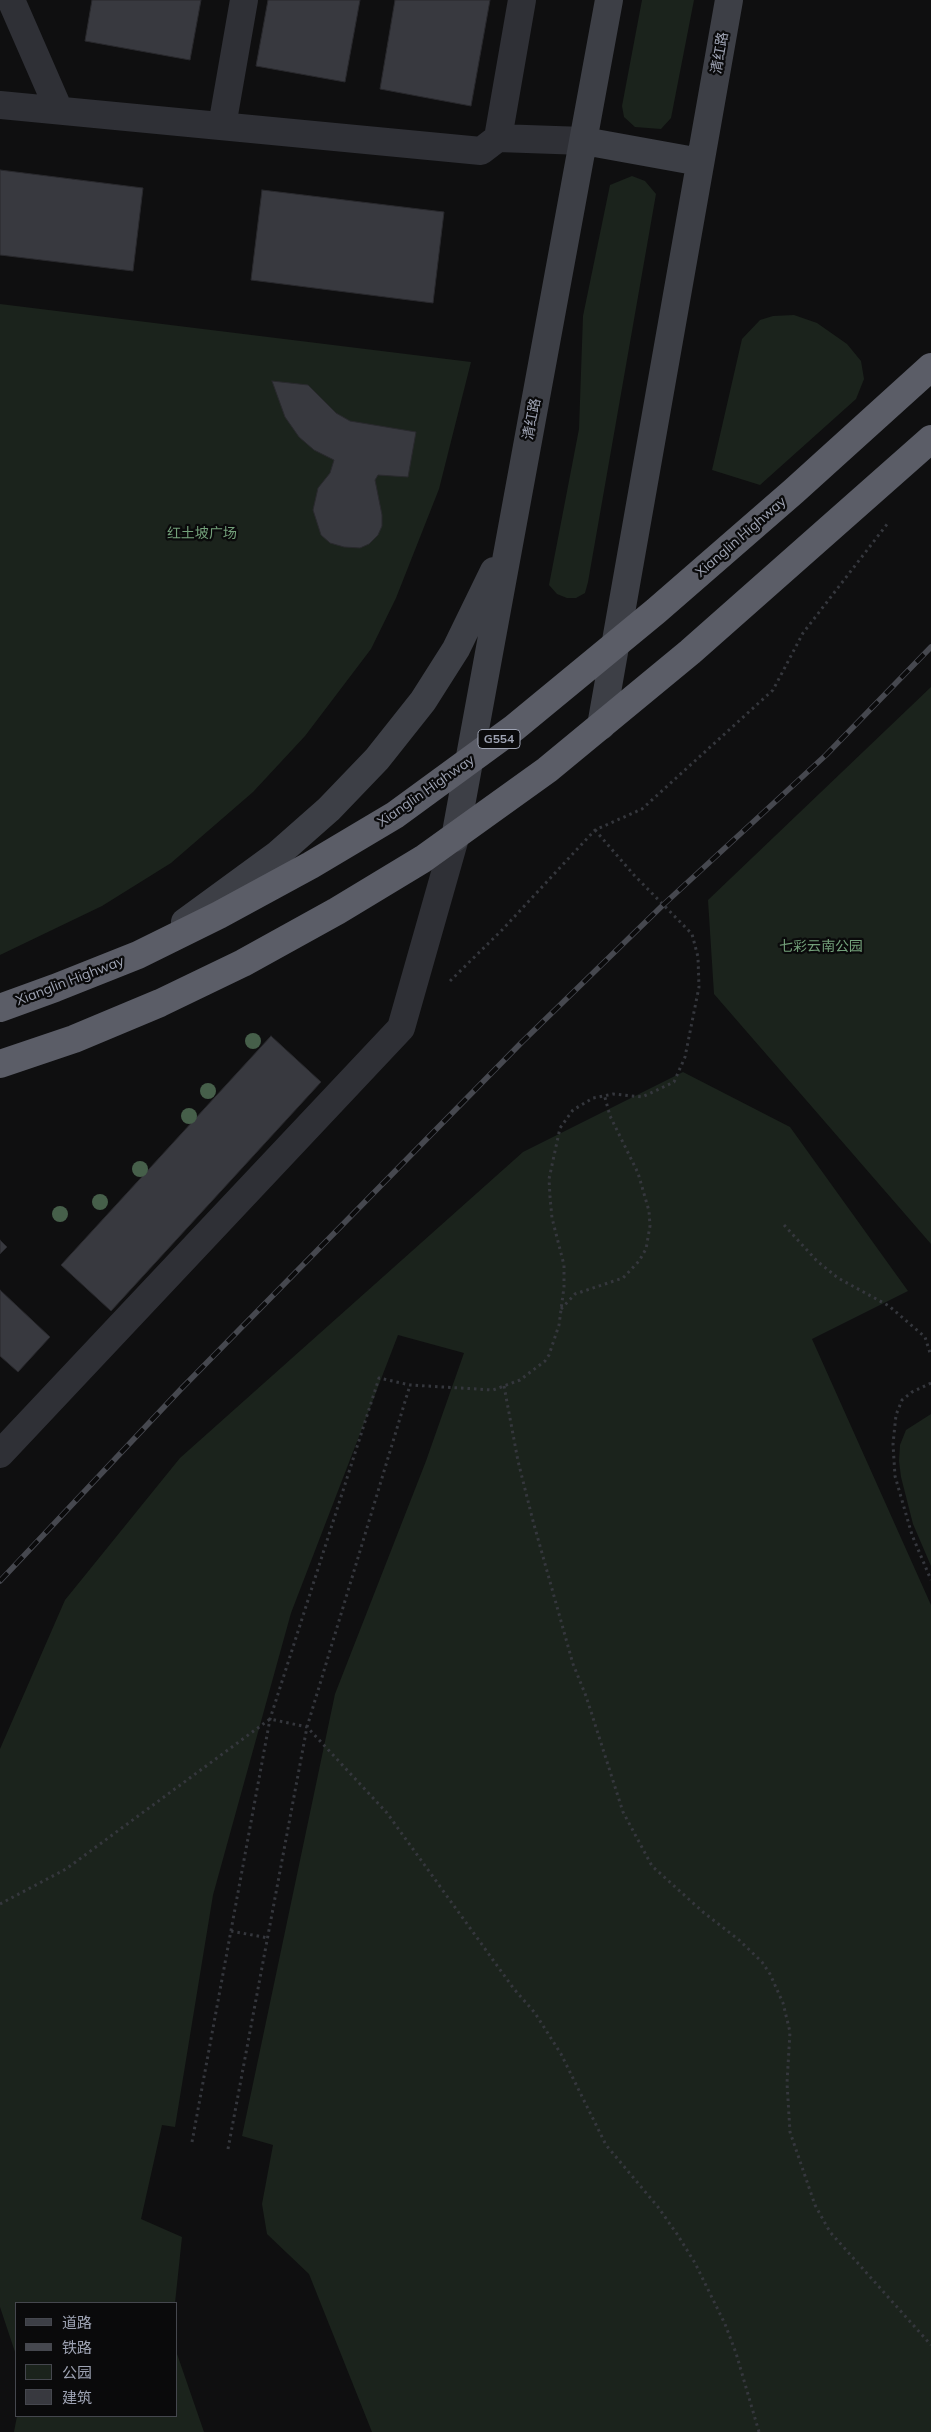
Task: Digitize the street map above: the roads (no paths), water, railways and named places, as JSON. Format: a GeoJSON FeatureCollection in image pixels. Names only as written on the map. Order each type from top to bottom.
{"type":"FeatureCollection","features":[{"type":"Feature","properties":{"kind":"highway","name":"Xianglin Highway"},"geometry":{"type":"LineString","coordinates":[[0,1008],[138,954],[219,915],[311,865],[395,815],[514,728],[615,645],[794,491],[931,367]]}},
{"type":"Feature","properties":{"kind":"highway"},"geometry":{"type":"LineString","coordinates":[[0,1064],[91,1031],[160,1003],[244,963],[337,911],[455,838],[547,770],[601,726],[749,601],[931,439]]}},
{"type":"Feature","properties":{"kind":"main road","name":"清红路"},"geometry":{"type":"LineString","coordinates":[[455,838],[609,0]]}},
{"type":"Feature","properties":{"kind":"main road","name":"清红路"},"geometry":{"type":"LineString","coordinates":[[601,726],[729,0]]}},
{"type":"Feature","properties":{"kind":"main road"},"geometry":{"type":"LineString","coordinates":[[584,141],[700,162]]}},
{"type":"Feature","properties":{"kind":"main road"},"geometry":{"type":"LineString","coordinates":[[138,954],[217,900],[278,854],[329,809],[378,759],[423,701],[456,649],[486,591],[513,521]]}},
{"type":"Feature","properties":{"kind":"street"},"geometry":{"type":"LineString","coordinates":[[11,0],[59,110]]}},
{"type":"Feature","properties":{"kind":"street"},"geometry":{"type":"LineString","coordinates":[[222,126],[244,0]]}},
{"type":"Feature","properties":{"kind":"street"},"geometry":{"type":"LineString","coordinates":[[498,138],[522,0]]}},
{"type":"Feature","properties":{"kind":"street"},"geometry":{"type":"LineString","coordinates":[[0,106],[59,110],[481,151],[498,138],[584,141]]}},
{"type":"Feature","properties":{"kind":"street"},"geometry":{"type":"LineString","coordinates":[[0,1454],[401,1028],[455,838]]}},
{"type":"Feature","properties":{"kind":"railway"},"geometry":{"type":"LineString","coordinates":[[0,1581],[181,1389],[522,1042],[663,905],[826,755],[931,647]]}},
{"type":"Feature","properties":{"kind":"park label","name":"红土坡广场"},"geometry":{"type":"Point","coordinates":[202,534]}},
{"type":"Feature","properties":{"kind":"park label","name":"七彩云南公园"},"geometry":{"type":"Point","coordinates":[821,947]}}]}
